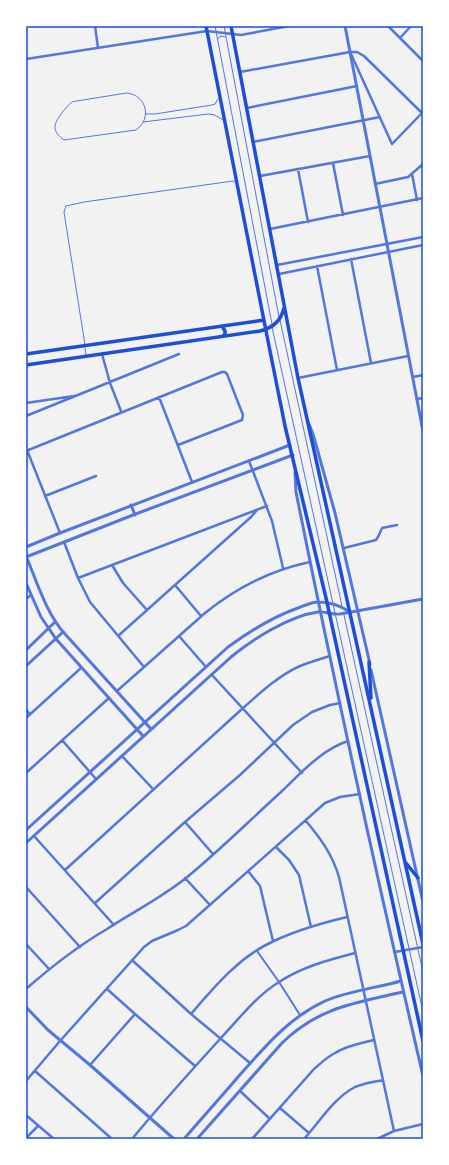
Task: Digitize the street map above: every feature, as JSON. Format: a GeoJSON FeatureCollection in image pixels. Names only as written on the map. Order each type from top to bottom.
{"type":"FeatureCollection","features":[{"type":"Feature","properties":{"kind":"main road"},"geometry":{"type":"LineString","coordinates":[[206,26],[265,329],[423,1041]]}},
{"type":"Feature","properties":{"kind":"main road"},"geometry":{"type":"LineString","coordinates":[[231,26],[298,378],[423,946]]}},
{"type":"Feature","properties":{"kind":"main road"},"geometry":{"type":"LineString","coordinates":[[26,365],[265,329],[272,326],[280,319],[284,305]]}},
{"type":"Feature","properties":{"kind":"main road"},"geometry":{"type":"LineString","coordinates":[[26,354],[264,320]]}},
{"type":"Feature","properties":{"kind":"main road"},"geometry":{"type":"LineString","coordinates":[[222,326],[225,331],[223,336]]}},
{"type":"Feature","properties":{"kind":"main road"},"geometry":{"type":"LineString","coordinates":[[369,662],[371,709]]}},
{"type":"Feature","properties":{"kind":"main road"},"geometry":{"type":"LineString","coordinates":[[405,863],[418,878]]}},
{"type":"Feature","properties":{"kind":"street"},"geometry":{"type":"LineString","coordinates":[[95,26],[98,48]]}},
{"type":"Feature","properties":{"kind":"street"},"geometry":{"type":"LineString","coordinates":[[26,59],[207,31],[241,35],[289,26]]}},
{"type":"Feature","properties":{"kind":"street"},"geometry":{"type":"LineString","coordinates":[[345,26],[423,431]]}},
{"type":"Feature","properties":{"kind":"street"},"geometry":{"type":"LineString","coordinates":[[388,26],[423,61]]}},
{"type":"Feature","properties":{"kind":"street"},"geometry":{"type":"LineString","coordinates":[[400,38],[411,26]]}},
{"type":"Feature","properties":{"kind":"street"},"geometry":{"type":"LineString","coordinates":[[240,72],[350,52],[357,52],[364,56],[423,114],[392,144],[350,52]]}},
{"type":"Feature","properties":{"kind":"street"},"geometry":{"type":"LineString","coordinates":[[247,108],[357,86]]}},
{"type":"Feature","properties":{"kind":"street"},"geometry":{"type":"LineString","coordinates":[[253,142],[380,117]]}},
{"type":"Feature","properties":{"kind":"street"},"geometry":{"type":"LineString","coordinates":[[260,176],[370,156]]}},
{"type":"Feature","properties":{"kind":"street"},"geometry":{"type":"LineString","coordinates":[[333,163],[343,215]]}},
{"type":"Feature","properties":{"kind":"street"},"geometry":{"type":"LineString","coordinates":[[375,184],[408,178],[423,164]]}},
{"type":"Feature","properties":{"kind":"street"},"geometry":{"type":"LineString","coordinates":[[298,169],[308,222]]}},
{"type":"Feature","properties":{"kind":"street"},"geometry":{"type":"LineString","coordinates":[[412,174],[417,200]]}},
{"type":"Feature","properties":{"kind":"street"},"geometry":{"type":"LineString","coordinates":[[270,229],[423,198]]}},
{"type":"Feature","properties":{"kind":"street"},"geometry":{"type":"LineString","coordinates":[[277,265],[423,237]]}},
{"type":"Feature","properties":{"kind":"street"},"geometry":{"type":"LineString","coordinates":[[279,274],[423,246]]}},
{"type":"Feature","properties":{"kind":"street"},"geometry":{"type":"LineString","coordinates":[[352,259],[371,363]]}},
{"type":"Feature","properties":{"kind":"street"},"geometry":{"type":"LineString","coordinates":[[317,266],[337,370]]}},
{"type":"Feature","properties":{"kind":"street"},"geometry":{"type":"LineString","coordinates":[[102,354],[110,383],[121,411]]}},
{"type":"Feature","properties":{"kind":"street"},"geometry":{"type":"LineString","coordinates":[[26,416],[180,354]]}},
{"type":"Feature","properties":{"kind":"street"},"geometry":{"type":"LineString","coordinates":[[298,378],[408,356]]}},
{"type":"Feature","properties":{"kind":"street"},"geometry":{"type":"LineString","coordinates":[[60,532],[26,450],[121,411],[225,372],[243,418],[240,421],[178,445]]}},
{"type":"Feature","properties":{"kind":"street"},"geometry":{"type":"LineString","coordinates":[[413,377],[423,375]]}},
{"type":"Feature","properties":{"kind":"street"},"geometry":{"type":"LineString","coordinates":[[26,403],[76,396]]}},
{"type":"Feature","properties":{"kind":"street"},"geometry":{"type":"LineString","coordinates":[[159,397],[192,482]]}},
{"type":"Feature","properties":{"kind":"street"},"geometry":{"type":"LineString","coordinates":[[417,399],[423,398]]}},
{"type":"Feature","properties":{"kind":"street"},"geometry":{"type":"LineString","coordinates":[[307,418],[314,434],[344,548],[423,902]]}},
{"type":"Feature","properties":{"kind":"street"},"geometry":{"type":"LineString","coordinates":[[26,547],[60,532],[290,445]]}},
{"type":"Feature","properties":{"kind":"street"},"geometry":{"type":"LineString","coordinates":[[151,729],[55,622],[26,557],[293,455]]}},
{"type":"Feature","properties":{"kind":"street"},"geometry":{"type":"LineString","coordinates":[[249,460],[267,506],[284,568]]}},
{"type":"Feature","properties":{"kind":"street"},"geometry":{"type":"LineString","coordinates":[[294,462],[296,492],[320,612],[394,952],[423,1076]]}},
{"type":"Feature","properties":{"kind":"street"},"geometry":{"type":"LineString","coordinates":[[45,496],[96,476]]}},
{"type":"Feature","properties":{"kind":"street"},"geometry":{"type":"LineString","coordinates":[[131,505],[135,515]]}},
{"type":"Feature","properties":{"kind":"street"},"geometry":{"type":"LineString","coordinates":[[78,578],[267,506]]}},
{"type":"Feature","properties":{"kind":"street"},"geometry":{"type":"LineString","coordinates":[[118,636],[257,510]]}},
{"type":"Feature","properties":{"kind":"street"},"geometry":{"type":"LineString","coordinates":[[344,548],[374,541],[378,537],[382,528],[397,525]]}},
{"type":"Feature","properties":{"kind":"street"},"geometry":{"type":"LineString","coordinates":[[64,542],[78,578],[90,602],[144,667]]}},
{"type":"Feature","properties":{"kind":"street"},"geometry":{"type":"LineString","coordinates":[[117,691],[201,616],[220,601],[238,589],[260,578],[284,568],[310,562]]}},
{"type":"Feature","properties":{"kind":"street"},"geometry":{"type":"LineString","coordinates":[[112,565],[123,583],[147,610]]}},
{"type":"Feature","properties":{"kind":"street"},"geometry":{"type":"LineString","coordinates":[[26,583],[41,617],[49,629],[81,668],[143,736]]}},
{"type":"Feature","properties":{"kind":"street"},"geometry":{"type":"LineString","coordinates":[[175,585],[201,616]]}},
{"type":"Feature","properties":{"kind":"street"},"geometry":{"type":"LineString","coordinates":[[26,599],[31,595]]}},
{"type":"Feature","properties":{"kind":"street"},"geometry":{"type":"LineString","coordinates":[[26,843],[143,736],[241,649],[258,637],[285,623],[311,614],[320,612],[329,614],[344,614],[358,610],[423,599]]}},
{"type":"Feature","properties":{"kind":"street"},"geometry":{"type":"LineString","coordinates":[[26,830],[228,647],[253,630],[289,611],[318,602],[333,604],[350,612]]}},
{"type":"Feature","properties":{"kind":"street"},"geometry":{"type":"LineString","coordinates":[[26,650],[55,622]]}},
{"type":"Feature","properties":{"kind":"street"},"geometry":{"type":"LineString","coordinates":[[253,630],[258,637]]}},
{"type":"Feature","properties":{"kind":"street"},"geometry":{"type":"LineString","coordinates":[[26,666],[63,632]]}},
{"type":"Feature","properties":{"kind":"street"},"geometry":{"type":"LineString","coordinates":[[179,636],[206,667]]}},
{"type":"Feature","properties":{"kind":"street"},"geometry":{"type":"LineString","coordinates":[[65,870],[242,708],[279,678],[299,667],[330,656]]}},
{"type":"Feature","properties":{"kind":"street"},"geometry":{"type":"LineString","coordinates":[[26,718],[81,668]]}},
{"type":"Feature","properties":{"kind":"street"},"geometry":{"type":"LineString","coordinates":[[212,675],[302,773]]}},
{"type":"Feature","properties":{"kind":"street"},"geometry":{"type":"LineString","coordinates":[[26,773],[109,698]]}},
{"type":"Feature","properties":{"kind":"street"},"geometry":{"type":"LineString","coordinates":[[95,904],[185,822],[240,775],[293,725],[307,715],[340,703]]}},
{"type":"Feature","properties":{"kind":"street"},"geometry":{"type":"LineString","coordinates":[[26,710],[30,714]]}},
{"type":"Feature","properties":{"kind":"street"},"geometry":{"type":"LineString","coordinates":[[62,740],[96,779]]}},
{"type":"Feature","properties":{"kind":"street"},"geometry":{"type":"LineString","coordinates":[[26,989],[49,969],[80,947],[114,924],[152,902],[185,878],[214,854],[323,754],[337,745],[348,741]]}},
{"type":"Feature","properties":{"kind":"street"},"geometry":{"type":"LineString","coordinates":[[122,756],[153,789]]}},
{"type":"Feature","properties":{"kind":"street"},"geometry":{"type":"LineString","coordinates":[[26,1081],[60,1040],[152,940],[186,926],[325,803],[340,797],[360,794]]}},
{"type":"Feature","properties":{"kind":"street"},"geometry":{"type":"LineString","coordinates":[[306,821],[322,841],[332,859],[339,877],[362,990],[394,1132]]}},
{"type":"Feature","properties":{"kind":"street"},"geometry":{"type":"LineString","coordinates":[[185,822],[214,854]]}},
{"type":"Feature","properties":{"kind":"street"},"geometry":{"type":"LineString","coordinates":[[34,836],[114,924]]}},
{"type":"Feature","properties":{"kind":"street"},"geometry":{"type":"LineString","coordinates":[[276,847],[289,860],[299,875],[311,927]]}},
{"type":"Feature","properties":{"kind":"street"},"geometry":{"type":"LineString","coordinates":[[248,871],[260,886],[273,941]]}},
{"type":"Feature","properties":{"kind":"street"},"geometry":{"type":"LineString","coordinates":[[185,878],[210,905]]}},
{"type":"Feature","properties":{"kind":"street"},"geometry":{"type":"LineString","coordinates":[[26,887],[80,947]]}},
{"type":"Feature","properties":{"kind":"street"},"geometry":{"type":"LineString","coordinates":[[191,1014],[218,983],[237,965],[273,941],[311,927],[347,917]]}},
{"type":"Feature","properties":{"kind":"street"},"geometry":{"type":"LineString","coordinates":[[26,944],[49,969]]}},
{"type":"Feature","properties":{"kind":"street"},"geometry":{"type":"LineString","coordinates":[[394,952],[423,946]]}},
{"type":"Feature","properties":{"kind":"street"},"geometry":{"type":"LineString","coordinates":[[257,951],[300,1015]]}},
{"type":"Feature","properties":{"kind":"street"},"geometry":{"type":"LineString","coordinates":[[132,1139],[195,1066],[261,995],[279,982],[325,960],[355,953]]}},
{"type":"Feature","properties":{"kind":"street"},"geometry":{"type":"LineString","coordinates":[[132,960],[191,1014],[250,1063]]}},
{"type":"Feature","properties":{"kind":"street"},"geometry":{"type":"LineString","coordinates":[[184,1139],[250,1063],[284,1027],[308,1009],[333,998],[401,981]]}},
{"type":"Feature","properties":{"kind":"street"},"geometry":{"type":"LineString","coordinates":[[107,989],[195,1066]]}},
{"type":"Feature","properties":{"kind":"street"},"geometry":{"type":"LineString","coordinates":[[197,1139],[239,1090],[293,1032],[330,1010],[404,992]]}},
{"type":"Feature","properties":{"kind":"street"},"geometry":{"type":"LineString","coordinates":[[26,1007],[60,1040],[174,1139]]}},
{"type":"Feature","properties":{"kind":"street"},"geometry":{"type":"LineString","coordinates":[[90,1065],[135,1014]]}},
{"type":"Feature","properties":{"kind":"street"},"geometry":{"type":"LineString","coordinates":[[252,1139],[314,1069],[335,1052],[350,1046],[374,1040]]}},
{"type":"Feature","properties":{"kind":"street"},"geometry":{"type":"LineString","coordinates":[[35,1070],[112,1139]]}},
{"type":"Feature","properties":{"kind":"street"},"geometry":{"type":"LineString","coordinates":[[304,1139],[336,1102],[346,1093],[355,1087],[383,1080]]}},
{"type":"Feature","properties":{"kind":"street"},"geometry":{"type":"LineString","coordinates":[[239,1090],[270,1118]]}},
{"type":"Feature","properties":{"kind":"street"},"geometry":{"type":"LineString","coordinates":[[280,1108],[309,1133]]}},
{"type":"Feature","properties":{"kind":"street"},"geometry":{"type":"LineString","coordinates":[[26,1115],[54,1139]]}},
{"type":"Feature","properties":{"kind":"street"},"geometry":{"type":"LineString","coordinates":[[378,1139],[394,1132],[423,1124]]}},
{"type":"Feature","properties":{"kind":"street"},"geometry":{"type":"LineString","coordinates":[[26,1138],[38,1126]]}},
{"type":"Feature","properties":{"kind":"lane"},"geometry":{"type":"LineString","coordinates":[[215,26],[272,326],[423,1012]]}},
{"type":"Feature","properties":{"kind":"lane"},"geometry":{"type":"LineString","coordinates":[[224,26],[280,319],[423,972]]}},
{"type":"Feature","properties":{"kind":"lane"},"geometry":{"type":"LineString","coordinates":[[218,40],[218,37],[220,36],[224,36],[226,39]]}},
{"type":"Feature","properties":{"kind":"lane"},"geometry":{"type":"LineString","coordinates":[[127,94],[135,95],[141,100],[144,106],[145,114],[143,122],[136,130],[64,140],[58,135],[54,127],[60,115],[72,102],[127,94]]}},
{"type":"Feature","properties":{"kind":"lane"},"geometry":{"type":"LineString","coordinates":[[145,114],[155,114],[213,105],[217,101],[220,94]]}},
{"type":"Feature","properties":{"kind":"lane"},"geometry":{"type":"LineString","coordinates":[[143,122],[208,114],[216,115],[225,122]]}},
{"type":"Feature","properties":{"kind":"lane"},"geometry":{"type":"LineString","coordinates":[[87,356],[64,212],[66,206],[84,202],[232,181],[237,184]]}}]}
